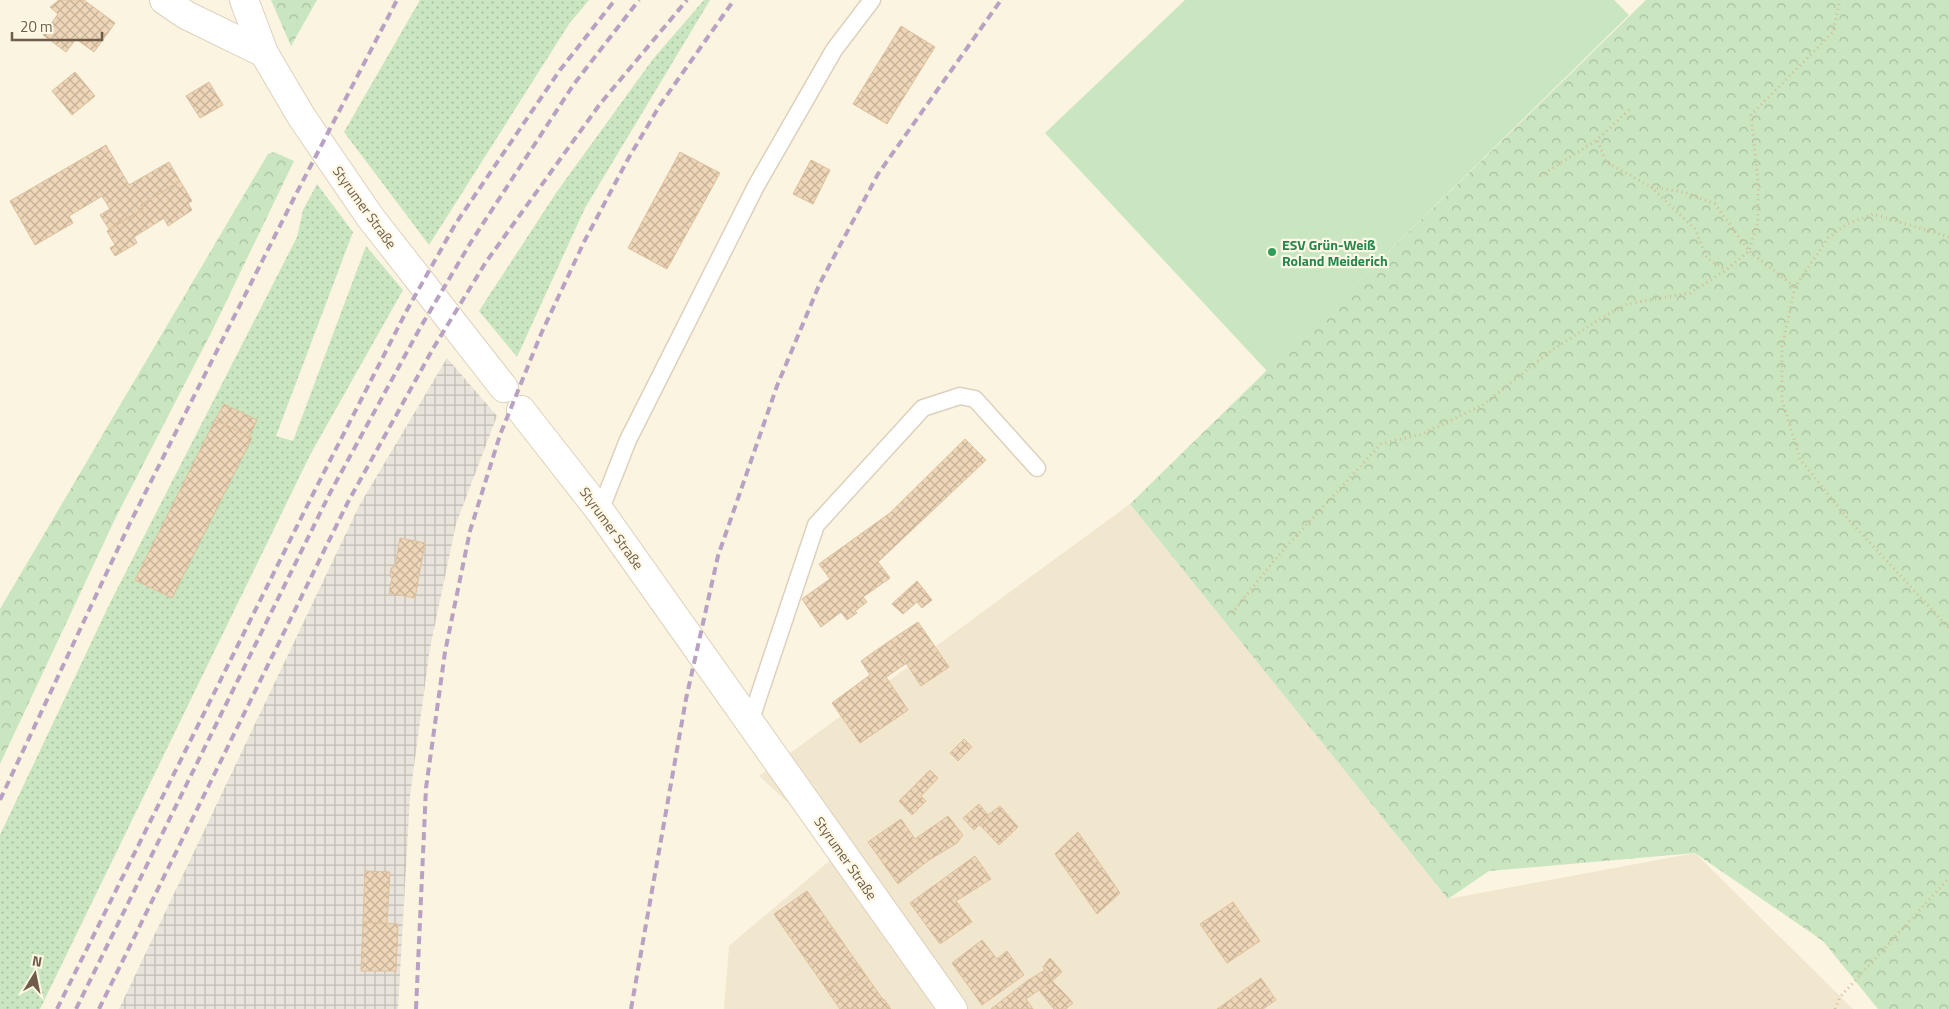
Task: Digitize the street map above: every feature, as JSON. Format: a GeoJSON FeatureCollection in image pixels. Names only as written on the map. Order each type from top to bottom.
{"type":"FeatureCollection","features":[{"type":"Feature","properties":{"kind":"street"},"geometry":{"type":"LineString","coordinates":[[164,0],[186,15],[264,53]]}},
{"type":"Feature","properties":{"kind":"street","name":"Styrumer Straße"},"geometry":{"type":"LineString","coordinates":[[244,0],[264,53],[301,116],[370,217],[600,511],[953,1009]]}},
{"type":"Feature","properties":{"kind":"lane"},"geometry":{"type":"LineString","coordinates":[[600,511],[628,440],[756,186],[834,50],[872,0]]}},
{"type":"Feature","properties":{"kind":"lane"},"geometry":{"type":"LineString","coordinates":[[750,722],[816,525],[923,408],[960,396],[975,399],[1037,468]]}},
{"type":"Feature","properties":{"kind":"path"},"geometry":{"type":"LineString","coordinates":[[1232,613],[1277,557],[1381,444],[1422,434],[1483,405],[1551,350],[1627,304],[1690,293],[1726,270],[1749,252],[1758,221],[1757,173],[1752,115],[1833,32],[1840,0]]}},
{"type":"Feature","properties":{"kind":"path"},"geometry":{"type":"LineString","coordinates":[[1540,176],[1597,140],[1629,110]]}},
{"type":"Feature","properties":{"kind":"path"},"geometry":{"type":"LineString","coordinates":[[1597,140],[1606,162],[1651,186],[1695,229],[1707,258],[1726,270]]}},
{"type":"Feature","properties":{"kind":"path"},"geometry":{"type":"LineString","coordinates":[[1651,186],[1684,192],[1715,204],[1749,252],[1795,288]]}},
{"type":"Feature","properties":{"kind":"path"},"geometry":{"type":"LineString","coordinates":[[1949,237],[1873,214],[1847,224],[1828,238],[1795,288],[1782,346],[1782,400],[1800,459],[1847,518],[1949,628]]}},
{"type":"Feature","properties":{"kind":"path"},"geometry":{"type":"LineString","coordinates":[[1835,1009],[1840,997],[1949,878]]}},
{"type":"Feature","properties":{"kind":"shaded area"},"geometry":{"type":"Polygon","coordinates":[[[447,358],[497,416],[456,524],[430,648],[410,796],[398,1009],[119,1009],[359,506],[447,358]]]}},
{"type":"Feature","properties":{"kind":"shaded area"},"geometry":{"type":"Polygon","coordinates":[[[1130,504],[1448,899],[1695,853],[1853,1009],[724,1009],[729,946],[841,851],[759,776],[1130,504]]]}},
{"type":"Feature","properties":{"kind":"green space"},"geometry":{"type":"Polygon","coordinates":[[[271,0],[317,0],[291,46],[271,0]]]}},
{"type":"Feature","properties":{"kind":"green space"},"geometry":{"type":"Polygon","coordinates":[[[420,0],[589,0],[569,24],[429,245],[344,132],[420,0]]]}},
{"type":"Feature","properties":{"kind":"green space"},"geometry":{"type":"Polygon","coordinates":[[[704,0],[710,0],[585,208],[517,357],[479,311],[556,193],[653,59],[704,0]]]}},
{"type":"Feature","properties":{"kind":"green space","name":"ESV Grün-Weiß Roland Meiderich"},"geometry":{"type":"Polygon","coordinates":[[[1185,0],[1614,0],[1629,15],[1267,371],[1045,133],[1185,0]]]}},
{"type":"Feature","properties":{"kind":"green space"},"geometry":{"type":"Polygon","coordinates":[[[1646,0],[1949,0],[1949,1009],[1878,1009],[1823,941],[1695,853],[1489,871],[1448,899],[1130,504],[1646,0]]]}},
{"type":"Feature","properties":{"kind":"green space"},"geometry":{"type":"Polygon","coordinates":[[[274,152],[294,161],[212,331],[116,517],[0,764],[0,609],[268,154],[274,152]]]}},
{"type":"Feature","properties":{"kind":"green space"},"geometry":{"type":"Polygon","coordinates":[[[317,184],[353,232],[276,436],[293,441],[366,246],[403,290],[310,455],[40,1009],[0,1009],[0,835],[110,603],[297,237],[303,210],[317,184]]]}},
{"type":"Feature","properties":{"kind":"building"},"geometry":{"type":"Polygon","coordinates":[[[59,0],[84,0],[115,23],[94,52],[76,39],[66,52],[43,35],[58,14],[50,7],[59,0]]]}},
{"type":"Feature","properties":{"kind":"building"},"geometry":{"type":"Polygon","coordinates":[[[901,26],[935,47],[887,124],[853,104],[901,26]]]}},
{"type":"Feature","properties":{"kind":"building"},"geometry":{"type":"Polygon","coordinates":[[[75,72],[95,96],[72,115],[52,91],[75,72]]]}},
{"type":"Feature","properties":{"kind":"building"},"geometry":{"type":"Polygon","coordinates":[[[209,82],[223,105],[200,118],[186,96],[209,82]]]}},
{"type":"Feature","properties":{"kind":"building"},"geometry":{"type":"Polygon","coordinates":[[[106,145],[129,185],[169,162],[180,181],[141,205],[143,209],[109,229],[100,215],[110,209],[102,196],[69,216],[73,223],[35,245],[10,201],[106,145]]]}},
{"type":"Feature","properties":{"kind":"building"},"geometry":{"type":"Polygon","coordinates":[[[680,152],[720,173],[667,269],[628,248],[680,152]]]}},
{"type":"Feature","properties":{"kind":"building"},"geometry":{"type":"Polygon","coordinates":[[[811,160],[830,170],[813,204],[793,194],[811,160]]]}},
{"type":"Feature","properties":{"kind":"building"},"geometry":{"type":"Polygon","coordinates":[[[180,181],[192,201],[188,203],[192,210],[168,226],[164,218],[134,237],[137,243],[115,256],[110,248],[115,245],[107,231],[143,209],[141,205],[180,181]]]}},
{"type":"Feature","properties":{"kind":"building"},"geometry":{"type":"Polygon","coordinates":[[[224,404],[257,420],[249,437],[215,420],[224,404]]]}},
{"type":"Feature","properties":{"kind":"building"},"geometry":{"type":"Polygon","coordinates":[[[215,420],[252,438],[172,598],[135,580],[215,420]]]}},
{"type":"Feature","properties":{"kind":"building"},"geometry":{"type":"Polygon","coordinates":[[[965,439],[986,460],[878,562],[890,578],[863,597],[867,602],[855,611],[857,613],[847,620],[841,612],[821,627],[802,599],[830,579],[819,564],[890,513],[965,439]]]}},
{"type":"Feature","properties":{"kind":"building"},"geometry":{"type":"Polygon","coordinates":[[[400,538],[425,543],[415,598],[389,593],[392,578],[390,576],[391,568],[395,566],[400,538]]]}},
{"type":"Feature","properties":{"kind":"building"},"geometry":{"type":"Polygon","coordinates":[[[917,581],[932,600],[922,608],[917,602],[903,614],[892,604],[917,581]]]}},
{"type":"Feature","properties":{"kind":"building"},"geometry":{"type":"Polygon","coordinates":[[[918,622],[949,667],[921,686],[891,640],[918,622]]]}},
{"type":"Feature","properties":{"kind":"building"},"geometry":{"type":"Polygon","coordinates":[[[891,640],[907,663],[886,677],[908,710],[860,743],[832,703],[870,675],[861,661],[891,640]]]}},
{"type":"Feature","properties":{"kind":"building"},"geometry":{"type":"Polygon","coordinates":[[[964,739],[972,747],[958,761],[950,753],[964,739]]]}},
{"type":"Feature","properties":{"kind":"building"},"geometry":{"type":"Polygon","coordinates":[[[930,770],[938,778],[921,796],[926,801],[912,815],[899,801],[930,770]]]}},
{"type":"Feature","properties":{"kind":"building"},"geometry":{"type":"Polygon","coordinates":[[[979,804],[988,815],[974,830],[963,818],[979,804]]]}},
{"type":"Feature","properties":{"kind":"building"},"geometry":{"type":"Polygon","coordinates":[[[1000,806],[1018,827],[999,845],[980,825],[988,815],[1000,806]]]}},
{"type":"Feature","properties":{"kind":"building"},"geometry":{"type":"Polygon","coordinates":[[[948,816],[963,835],[957,843],[929,860],[898,884],[868,842],[901,819],[915,839],[948,816]]]}},
{"type":"Feature","properties":{"kind":"building"},"geometry":{"type":"Polygon","coordinates":[[[1078,832],[1120,893],[1097,914],[1055,854],[1078,832]]]}},
{"type":"Feature","properties":{"kind":"building"},"geometry":{"type":"Polygon","coordinates":[[[975,856],[991,879],[956,901],[972,922],[940,944],[910,903],[975,856]]]}},
{"type":"Feature","properties":{"kind":"building"},"geometry":{"type":"Polygon","coordinates":[[[365,871],[390,872],[387,924],[363,922],[365,871]]]}},
{"type":"Feature","properties":{"kind":"building"},"geometry":{"type":"Polygon","coordinates":[[[807,891],[860,967],[827,990],[774,914],[807,891]]]}},
{"type":"Feature","properties":{"kind":"building"},"geometry":{"type":"Polygon","coordinates":[[[1233,902],[1260,941],[1227,963],[1200,924],[1233,902]]]}},
{"type":"Feature","properties":{"kind":"building"},"geometry":{"type":"Polygon","coordinates":[[[363,922],[398,924],[396,971],[361,971],[363,922]]]}},
{"type":"Feature","properties":{"kind":"building"},"geometry":{"type":"Polygon","coordinates":[[[982,940],[997,959],[1007,951],[1024,975],[982,1005],[952,963],[982,940]]]}},
{"type":"Feature","properties":{"kind":"building"},"geometry":{"type":"Polygon","coordinates":[[[1050,958],[1062,972],[1052,981],[1043,967],[1050,958]]]}},
{"type":"Feature","properties":{"kind":"building"},"geometry":{"type":"Polygon","coordinates":[[[860,967],[891,1009],[840,1009],[827,990],[860,967]]]}},
{"type":"Feature","properties":{"kind":"building"},"geometry":{"type":"Polygon","coordinates":[[[1045,970],[1052,981],[1026,999],[1033,1009],[991,1009],[1027,981],[1045,970]]]}},
{"type":"Feature","properties":{"kind":"building"},"geometry":{"type":"Polygon","coordinates":[[[1261,978],[1276,1000],[1263,1009],[1217,1009],[1261,978]]]}},
{"type":"Feature","properties":{"kind":"building"},"geometry":{"type":"Polygon","coordinates":[[[1052,981],[1064,993],[1050,1004],[1039,990],[1052,981]]]}},
{"type":"Feature","properties":{"kind":"building"},"geometry":{"type":"Polygon","coordinates":[[[1064,993],[1073,1003],[1066,1009],[1054,1009],[1050,1004],[1064,993]]]}},
{"type":"Feature","properties":{"kind":"railway"},"geometry":{"type":"LineString","coordinates":[[0,800],[130,523],[294,198],[397,0]]}},
{"type":"Feature","properties":{"kind":"railway"},"geometry":{"type":"LineString","coordinates":[[57,1009],[317,486],[407,310],[456,223],[560,70],[615,0]]}},
{"type":"Feature","properties":{"kind":"railway"},"geometry":{"type":"LineString","coordinates":[[76,1009],[330,493],[420,328],[471,242],[574,84],[639,0]]}},
{"type":"Feature","properties":{"kind":"railway"},"geometry":{"type":"LineString","coordinates":[[99,1009],[348,502],[434,347],[486,262],[600,104],[687,0]]}},
{"type":"Feature","properties":{"kind":"railway"},"geometry":{"type":"LineString","coordinates":[[416,1009],[426,788],[445,652],[470,531],[500,435],[541,334],[584,242],[628,159],[660,105],[734,0]]}},
{"type":"Feature","properties":{"kind":"railway"},"geometry":{"type":"LineString","coordinates":[[631,1009],[686,699],[718,556],[777,386],[820,283],[878,174],[1001,0]]}},
{"type":"Feature","properties":{"kind":"place","name":"ESV Grün-Weiß Roland Meiderich"},"geometry":{"type":"Point","coordinates":[1272,252]}}]}
